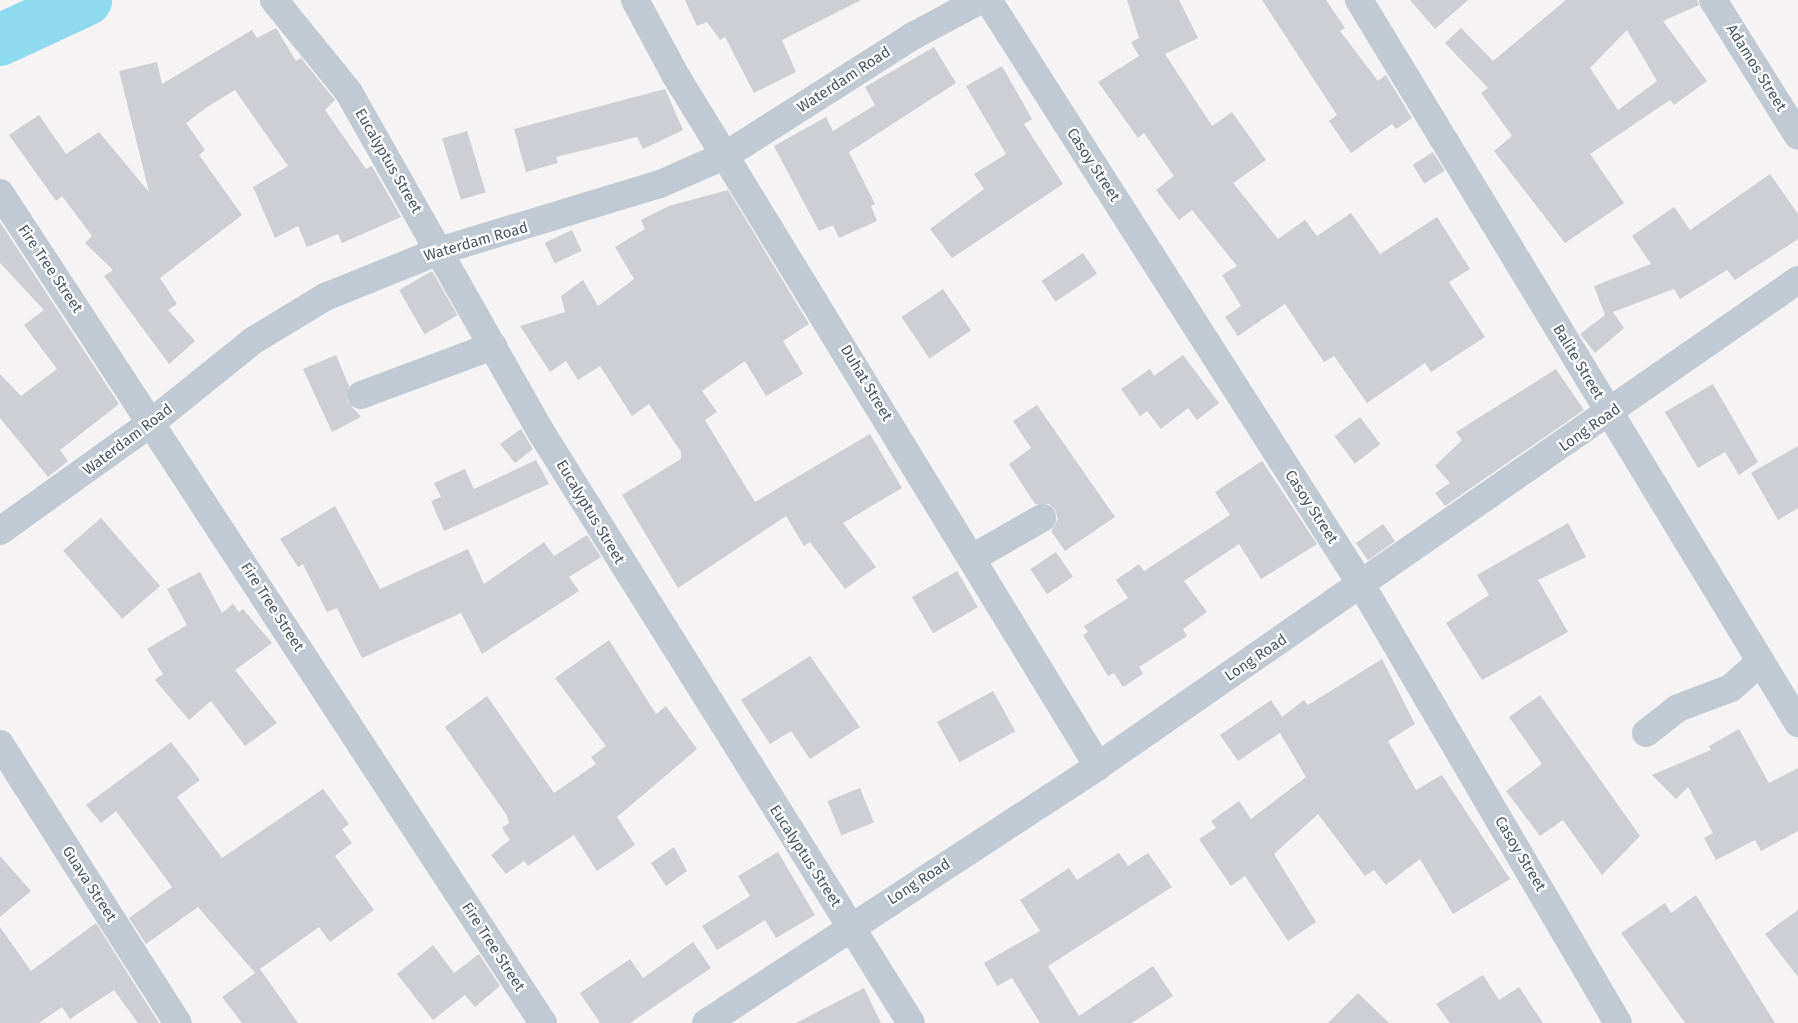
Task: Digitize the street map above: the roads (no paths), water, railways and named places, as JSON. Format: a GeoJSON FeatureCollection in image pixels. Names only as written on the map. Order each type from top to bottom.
{"type":"FeatureCollection","features":[{"type":"Feature","properties":{"kind":"street","name":"Eucalyptus Street"},"geometry":{"type":"LineString","coordinates":[[274,0],[348,91],[492,346],[680,659],[911,1023]]}},
{"type":"Feature","properties":{"kind":"street","name":"Duhat Street"},"geometry":{"type":"LineString","coordinates":[[634,0],[726,155],[1098,766]]}},
{"type":"Feature","properties":{"kind":"street","name":"Waterdam Road"},"geometry":{"type":"LineString","coordinates":[[0,531],[152,422],[281,323],[363,279],[439,251],[571,214],[726,155],[913,36],[980,0]]}},
{"type":"Feature","properties":{"kind":"street","name":"Casoy Street"},"geometry":{"type":"LineString","coordinates":[[988,0],[1362,586],[1618,1023]]}},
{"type":"Feature","properties":{"kind":"street","name":"Balite Street"},"geometry":{"type":"LineString","coordinates":[[1359,0],[1798,723]]}},
{"type":"Feature","properties":{"kind":"street","name":"Adamos Street"},"geometry":{"type":"LineString","coordinates":[[1713,0],[1798,136]]}},
{"type":"Feature","properties":{"kind":"street","name":"Fire Tree Street"},"geometry":{"type":"LineString","coordinates":[[0,193],[152,422],[542,1023]]}},
{"type":"Feature","properties":{"kind":"street","name":"Long Road"},"geometry":{"type":"LineString","coordinates":[[706,1023],[1098,766],[1610,414],[1798,280]]}},
{"type":"Feature","properties":{"kind":"street"},"geometry":{"type":"LineString","coordinates":[[361,395],[492,346]]}},
{"type":"Feature","properties":{"kind":"street"},"geometry":{"type":"LineString","coordinates":[[972,558],[1042,518]]}},
{"type":"Feature","properties":{"kind":"street"},"geometry":{"type":"LineString","coordinates":[[1646,733],[1678,708],[1731,688],[1761,661]]}},
{"type":"Feature","properties":{"kind":"street","name":"Guava Street"},"geometry":{"type":"LineString","coordinates":[[0,744],[178,1023]]}},
{"type":"Feature","properties":{"kind":"waterway"},"geometry":{"type":"LineString","coordinates":[[0,40],[86,0]]}}]}
